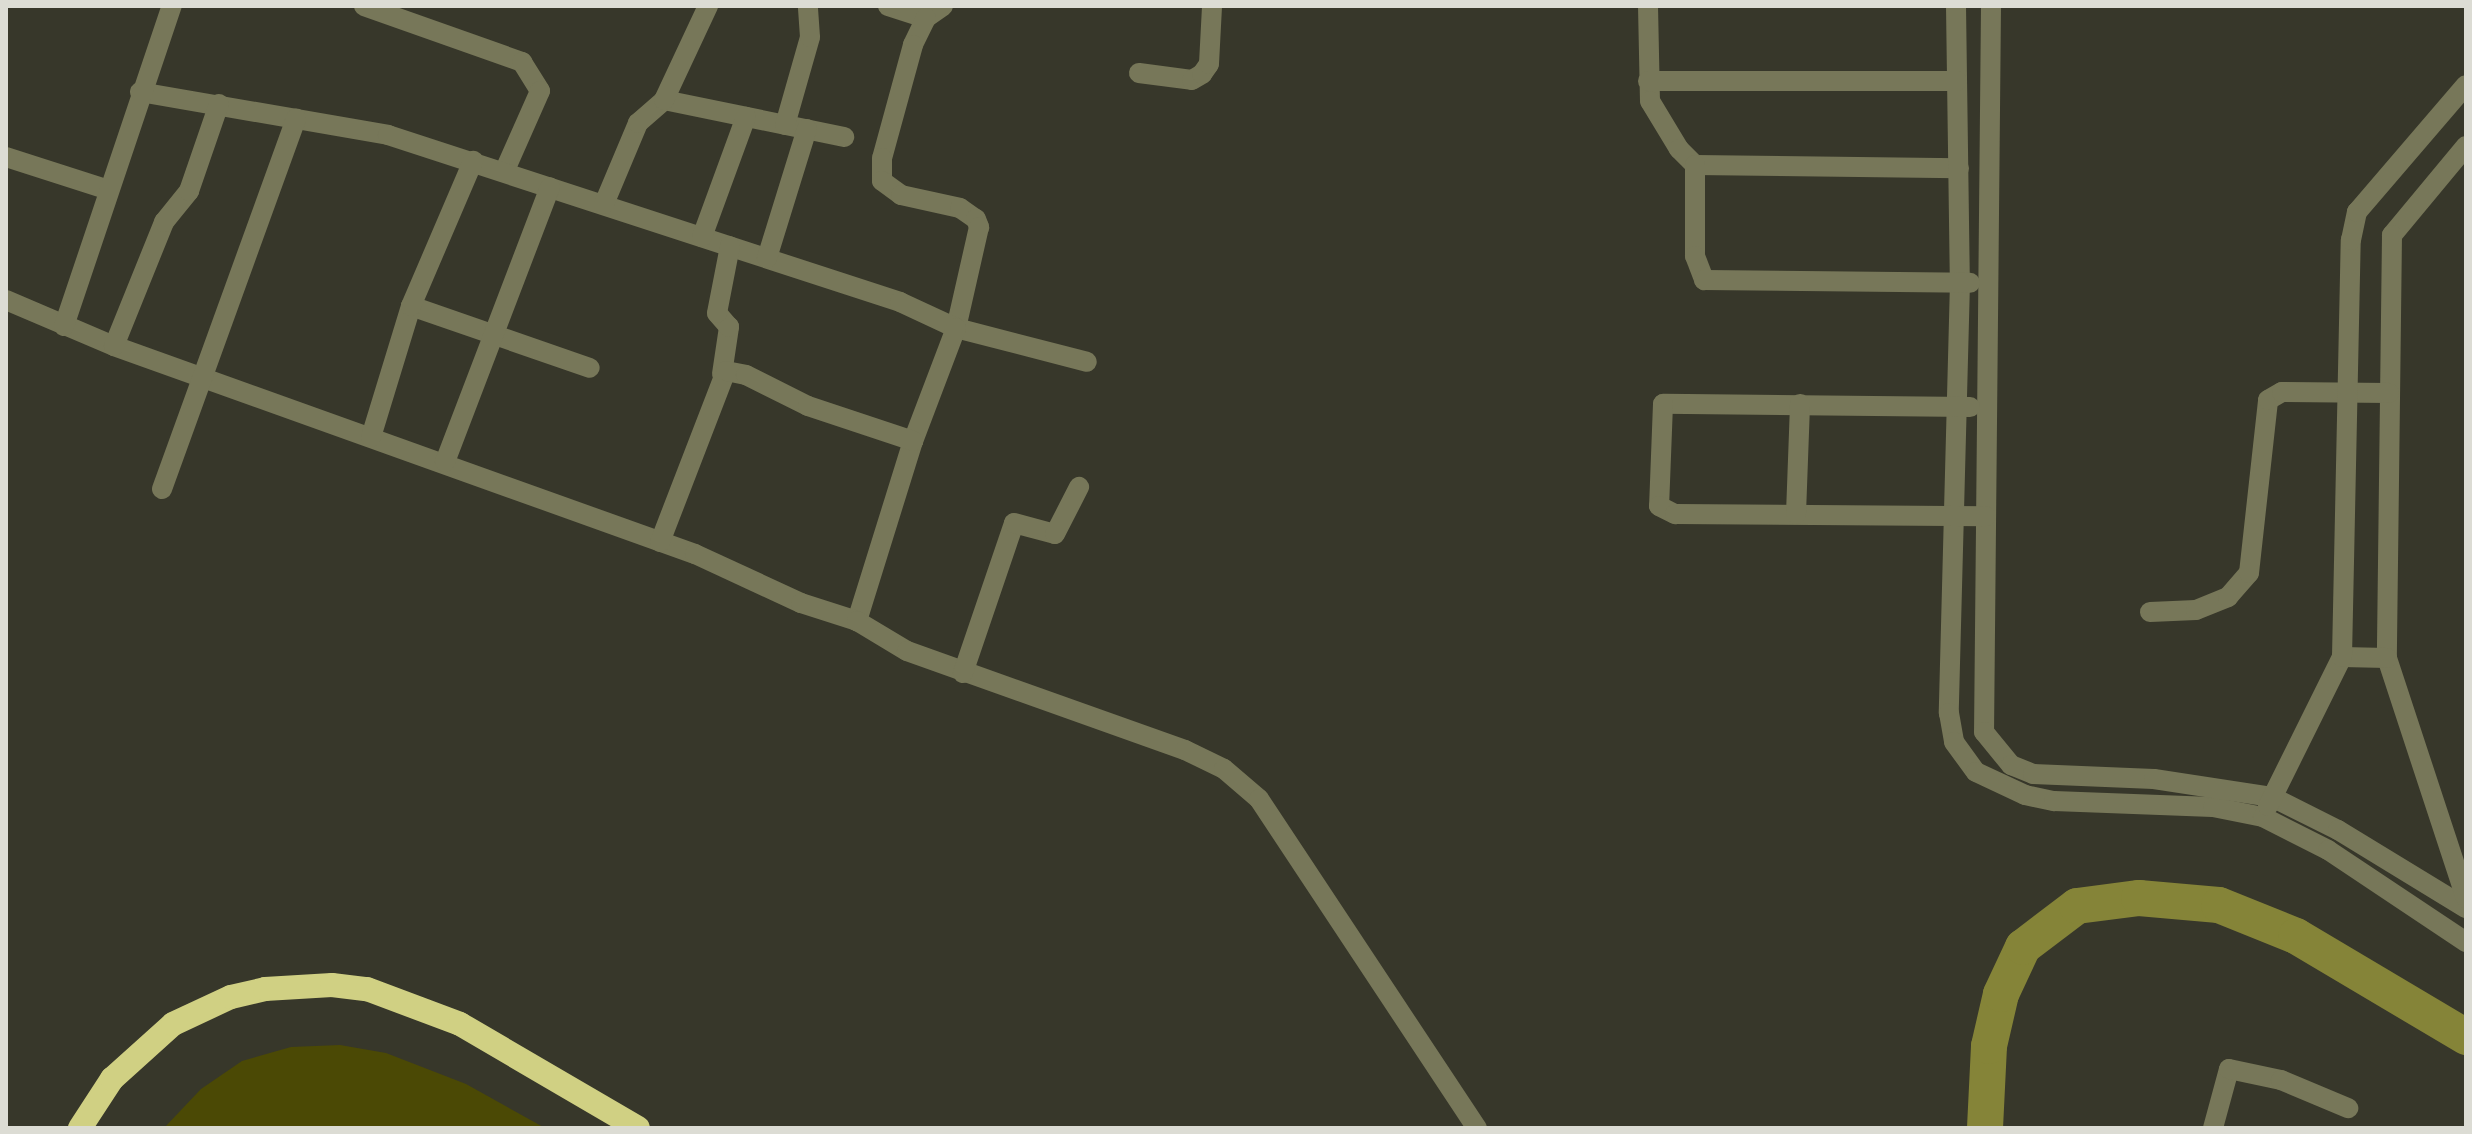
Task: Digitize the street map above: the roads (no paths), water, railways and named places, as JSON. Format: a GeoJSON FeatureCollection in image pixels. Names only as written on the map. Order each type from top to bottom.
{"type":"FeatureCollection","features":[{"type":"Feature","properties":{"kind":"highway"},"geometry":{"type":"LineString","coordinates":[[80,1128],[112,1079],[173,1024],[231,997],[320,985],[367,989],[432,1011],[638,1128]]}},
{"type":"Feature","properties":{"kind":"street"},"geometry":{"type":"LineString","coordinates":[[64,326],[140,92],[172,6]]}},
{"type":"Feature","properties":{"kind":"street"},"geometry":{"type":"LineString","coordinates":[[364,6],[522,62],[540,91],[505,170]]}},
{"type":"Feature","properties":{"kind":"street"},"geometry":{"type":"LineString","coordinates":[[604,204],[638,123],[664,100],[708,6]]}},
{"type":"Feature","properties":{"kind":"street"},"geometry":{"type":"LineString","coordinates":[[785,125],[810,37],[808,6]]}},
{"type":"Feature","properties":{"kind":"street"},"geometry":{"type":"LineString","coordinates":[[888,6],[926,18]]}},
{"type":"Feature","properties":{"kind":"street"},"geometry":{"type":"LineString","coordinates":[[857,621],[913,441],[956,328],[979,227],[976,219],[960,208],[901,195],[882,181],[882,158],[896,99],[926,18],[943,6]]}},
{"type":"Feature","properties":{"kind":"street"},"geometry":{"type":"LineString","coordinates":[[1139,73],[1192,80],[1202,74],[1210,56],[1212,6]]}},
{"type":"Feature","properties":{"kind":"street"},"geometry":{"type":"LineString","coordinates":[[1648,6],[1648,81],[1662,123],[1695,165],[1695,256],[1704,280],[1960,282],[1986,285]]}},
{"type":"Feature","properties":{"kind":"street"},"geometry":{"type":"LineString","coordinates":[[1956,6],[1960,282],[1949,713],[1954,742],[1976,772],[2025,795],[2054,801],[2213,807],[2263,817],[2328,850],[2466,942]]}},
{"type":"Feature","properties":{"kind":"street"},"geometry":{"type":"LineString","coordinates":[[1991,6],[1984,732],[2011,765],[2033,774],[2154,779],[2272,797],[2338,830],[2466,908]]}},
{"type":"Feature","properties":{"kind":"street"},"geometry":{"type":"LineString","coordinates":[[1648,81],[1957,81]]}},
{"type":"Feature","properties":{"kind":"street"},"geometry":{"type":"LineString","coordinates":[[2263,817],[2342,657],[2351,240],[2357,212],[2466,85]]}},
{"type":"Feature","properties":{"kind":"street"},"geometry":{"type":"LineString","coordinates":[[140,92],[388,135],[505,170],[900,302],[956,328],[1087,362]]}},
{"type":"Feature","properties":{"kind":"street"},"geometry":{"type":"LineString","coordinates":[[664,100],[844,137]]}},
{"type":"Feature","properties":{"kind":"street"},"geometry":{"type":"LineString","coordinates":[[114,346],[164,222],[189,191],[219,104]]}},
{"type":"Feature","properties":{"kind":"street"},"geometry":{"type":"LineString","coordinates":[[702,237],[746,117]]}},
{"type":"Feature","properties":{"kind":"street"},"geometry":{"type":"LineString","coordinates":[[162,489],[206,378],[296,118]]}},
{"type":"Feature","properties":{"kind":"street"},"geometry":{"type":"LineString","coordinates":[[767,258],[807,129]]}},
{"type":"Feature","properties":{"kind":"street"},"geometry":{"type":"LineString","coordinates":[[1958,133],[1991,135]]}},
{"type":"Feature","properties":{"kind":"street"},"geometry":{"type":"LineString","coordinates":[[2466,146],[2392,235],[2387,658],[2466,898]]}},
{"type":"Feature","properties":{"kind":"street"},"geometry":{"type":"LineString","coordinates":[[6,157],[109,190]]}},
{"type":"Feature","properties":{"kind":"street"},"geometry":{"type":"LineString","coordinates":[[371,437],[411,306],[473,161]]}},
{"type":"Feature","properties":{"kind":"street"},"geometry":{"type":"LineString","coordinates":[[1695,165],[1959,168]]}},
{"type":"Feature","properties":{"kind":"street"},"geometry":{"type":"LineString","coordinates":[[445,462],[498,334],[550,187]]}},
{"type":"Feature","properties":{"kind":"street"},"geometry":{"type":"LineString","coordinates":[[660,542],[722,374],[729,327],[717,313],[730,246]]}},
{"type":"Feature","properties":{"kind":"street"},"geometry":{"type":"LineString","coordinates":[[6,300],[114,346],[445,462],[660,542],[857,621],[907,651],[1185,750],[1237,777],[1259,799],[1477,1128]]}},
{"type":"Feature","properties":{"kind":"street"},"geometry":{"type":"LineString","coordinates":[[411,306],[590,368]]}},
{"type":"Feature","properties":{"kind":"street"},"geometry":{"type":"LineString","coordinates":[[722,374],[738,372],[808,406],[913,441]]}},
{"type":"Feature","properties":{"kind":"street"},"geometry":{"type":"LineString","coordinates":[[2150,612],[2196,610],[2228,597],[2249,573],[2268,400],[2282,392],[2389,393]]}},
{"type":"Feature","properties":{"kind":"street"},"geometry":{"type":"LineString","coordinates":[[1986,407],[1683,401],[1663,404],[1659,411],[1659,506],[1665,513],[1986,516]]}},
{"type":"Feature","properties":{"kind":"street"},"geometry":{"type":"LineString","coordinates":[[1796,514],[1800,404]]}},
{"type":"Feature","properties":{"kind":"street"},"geometry":{"type":"LineString","coordinates":[[963,673],[1014,523],[1055,534],[1079,487]]}},
{"type":"Feature","properties":{"kind":"street"},"geometry":{"type":"LineString","coordinates":[[2342,657],[2387,658]]}},
{"type":"Feature","properties":{"kind":"street"},"geometry":{"type":"LineString","coordinates":[[1954,742],[1984,732]]}},
{"type":"Feature","properties":{"kind":"street"},"geometry":{"type":"LineString","coordinates":[[2213,1128],[2229,1069],[2271,1077],[2348,1108]]}},
{"type":"Feature","properties":{"kind":"waterway"},"geometry":{"type":"LineString","coordinates":[[1985,1128],[1989,1046],[2001,994],[2023,947],[2077,906],[2139,898],[2219,905],[2296,936],[2466,1037]]}}]}
